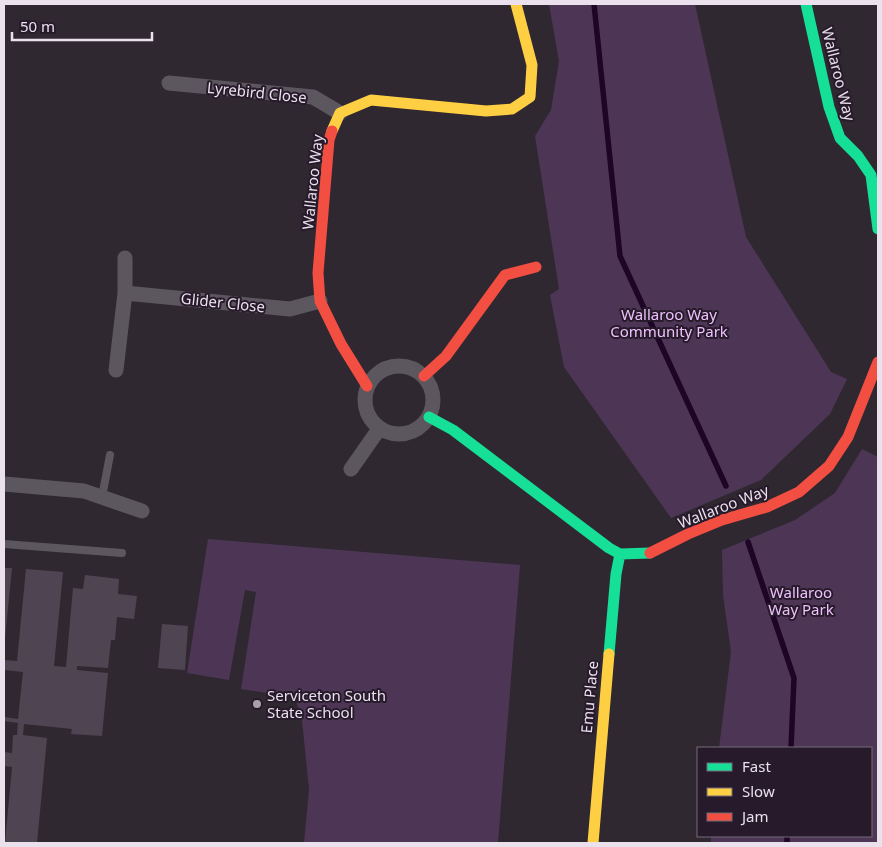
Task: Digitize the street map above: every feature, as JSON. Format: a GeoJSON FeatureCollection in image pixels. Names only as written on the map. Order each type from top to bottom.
{"type":"FeatureCollection","features":[{"type":"Feature","properties":{"kind":"street"},"geometry":{"type":"LineString","coordinates":[[340,113],[371,100],[486,111],[512,109],[530,97],[532,65],[516,4]]}},
{"type":"Feature","properties":{"kind":"street","name":"Wallaroo Way"},"geometry":{"type":"LineString","coordinates":[[806,4],[829,106],[840,138],[875,174],[878,229]]}},
{"type":"Feature","properties":{"kind":"street","name":"Lyrebird Close"},"geometry":{"type":"LineString","coordinates":[[169,83],[313,97],[340,113]]}},
{"type":"Feature","properties":{"kind":"street","name":"Wallaroo Way"},"geometry":{"type":"LineString","coordinates":[[340,113],[330,140],[318,273],[320,301],[341,344],[367,386]]}},
{"type":"Feature","properties":{"kind":"street"},"geometry":{"type":"LineString","coordinates":[[116,370],[125,293],[125,258]]}},
{"type":"Feature","properties":{"kind":"street"},"geometry":{"type":"LineString","coordinates":[[424,376],[446,356],[505,275],[536,267]]}},
{"type":"Feature","properties":{"kind":"street","name":"Glider Close"},"geometry":{"type":"LineString","coordinates":[[125,293],[290,309],[320,301]]}},
{"type":"Feature","properties":{"kind":"street","name":"Wallaroo Way"},"geometry":{"type":"LineString","coordinates":[[620,554],[652,553],[688,534],[768,507],[799,492],[829,466],[848,437],[878,362]]}},
{"type":"Feature","properties":{"kind":"street"},"geometry":{"type":"LineString","coordinates":[[394,366],[406,366],[424,376],[431,386],[433,396],[429,417],[417,429],[405,434],[393,434],[380,429],[371,421],[365,407],[364,395],[367,386],[379,372],[394,366]]}},
{"type":"Feature","properties":{"kind":"street"},"geometry":{"type":"LineString","coordinates":[[429,417],[453,430],[609,548],[620,554]]}},
{"type":"Feature","properties":{"kind":"street"},"geometry":{"type":"LineString","coordinates":[[351,469],[380,429]]}},
{"type":"Feature","properties":{"kind":"street"},"geometry":{"type":"LineString","coordinates":[[4,484],[84,491],[142,512]]}},
{"type":"Feature","properties":{"kind":"street","name":"Emu Place"},"geometry":{"type":"LineString","coordinates":[[593,843],[616,574],[620,554]]}},
{"type":"Feature","properties":{"kind":"lane"},"geometry":{"type":"LineString","coordinates":[[102,497],[110,455]]}},
{"type":"Feature","properties":{"kind":"lane"},"geometry":{"type":"LineString","coordinates":[[4,544],[122,553]]}},
{"type":"Feature","properties":{"kind":"green space","name":"Wallaroo Way Community Park"},"geometry":{"type":"Polygon","coordinates":[[[549,4],[695,4],[746,237],[831,372],[847,379],[830,414],[761,480],[671,518],[564,367],[550,295],[559,289],[535,136],[551,110],[559,61],[549,4]]]}},
{"type":"Feature","properties":{"kind":"green space","name":"Wallaroo Way Park"},"geometry":{"type":"Polygon","coordinates":[[[862,449],[878,457],[878,843],[711,843],[711,837],[872,837],[872,747],[719,747],[731,652],[723,595],[722,550],[795,520],[835,493],[862,449]]]}},
{"type":"Feature","properties":{"kind":"green space"},"geometry":{"type":"Polygon","coordinates":[[[208,539],[520,565],[498,843],[304,843],[309,789],[302,720],[295,697],[241,689],[256,592],[245,590],[229,680],[187,673],[208,539]]]}},
{"type":"Feature","properties":{"kind":"building"},"geometry":{"type":"Polygon","coordinates":[[[4,568],[12,568],[5,638],[4,638],[4,568]]]}},
{"type":"Feature","properties":{"kind":"building"},"geometry":{"type":"Polygon","coordinates":[[[26,569],[63,572],[54,666],[66,667],[73,588],[83,589],[85,575],[119,579],[118,594],[137,596],[134,619],[117,617],[115,640],[111,640],[108,668],[77,666],[77,670],[108,673],[102,736],[71,734],[72,729],[24,724],[23,735],[47,738],[37,843],[5,843],[12,767],[4,766],[4,752],[12,753],[13,735],[17,735],[18,723],[4,721],[4,717],[18,719],[23,672],[4,670],[4,660],[17,661],[26,569]]]}},
{"type":"Feature","properties":{"kind":"building"},"geometry":{"type":"Polygon","coordinates":[[[162,624],[188,626],[185,670],[158,668],[162,624]]]}},
{"type":"Feature","properties":{"kind":"waterway"},"geometry":{"type":"LineString","coordinates":[[594,4],[620,256],[726,486]]}},
{"type":"Feature","properties":{"kind":"waterway"},"geometry":{"type":"LineString","coordinates":[[748,542],[794,678],[791,747]]}},
{"type":"Feature","properties":{"kind":"waterway"},"geometry":{"type":"LineString","coordinates":[[787,837],[787,843]]}},
{"type":"Feature","properties":{"kind":"traffic: fast"},"geometry":{"type":"LineString","coordinates":[[806,4],[829,107],[840,138],[858,156],[871,175],[878,229]]}},
{"type":"Feature","properties":{"kind":"traffic: fast"},"geometry":{"type":"LineString","coordinates":[[429,417],[453,430],[609,548],[620,554],[650,553]]}},
{"type":"Feature","properties":{"kind":"traffic: fast"},"geometry":{"type":"LineString","coordinates":[[609,654],[616,574],[620,554]]}},
{"type":"Feature","properties":{"kind":"traffic: slow"},"geometry":{"type":"LineString","coordinates":[[332,131],[340,113],[371,100],[486,111],[512,109],[530,97],[532,65],[516,4]]}},
{"type":"Feature","properties":{"kind":"traffic: slow"},"geometry":{"type":"LineString","coordinates":[[593,843],[609,654]]}},
{"type":"Feature","properties":{"kind":"traffic: jam"},"geometry":{"type":"LineString","coordinates":[[332,131],[329,140],[318,273],[320,301],[341,344],[367,386]]}},
{"type":"Feature","properties":{"kind":"traffic: jam"},"geometry":{"type":"LineString","coordinates":[[424,376],[446,356],[505,275],[536,267]]}},
{"type":"Feature","properties":{"kind":"traffic: jam"},"geometry":{"type":"LineString","coordinates":[[650,553],[722,520],[767,507],[799,492],[829,466],[848,437],[878,362]]}},
{"type":"Feature","properties":{"kind":"place","name":"Serviceton South State School"},"geometry":{"type":"Point","coordinates":[257,704]}}]}
